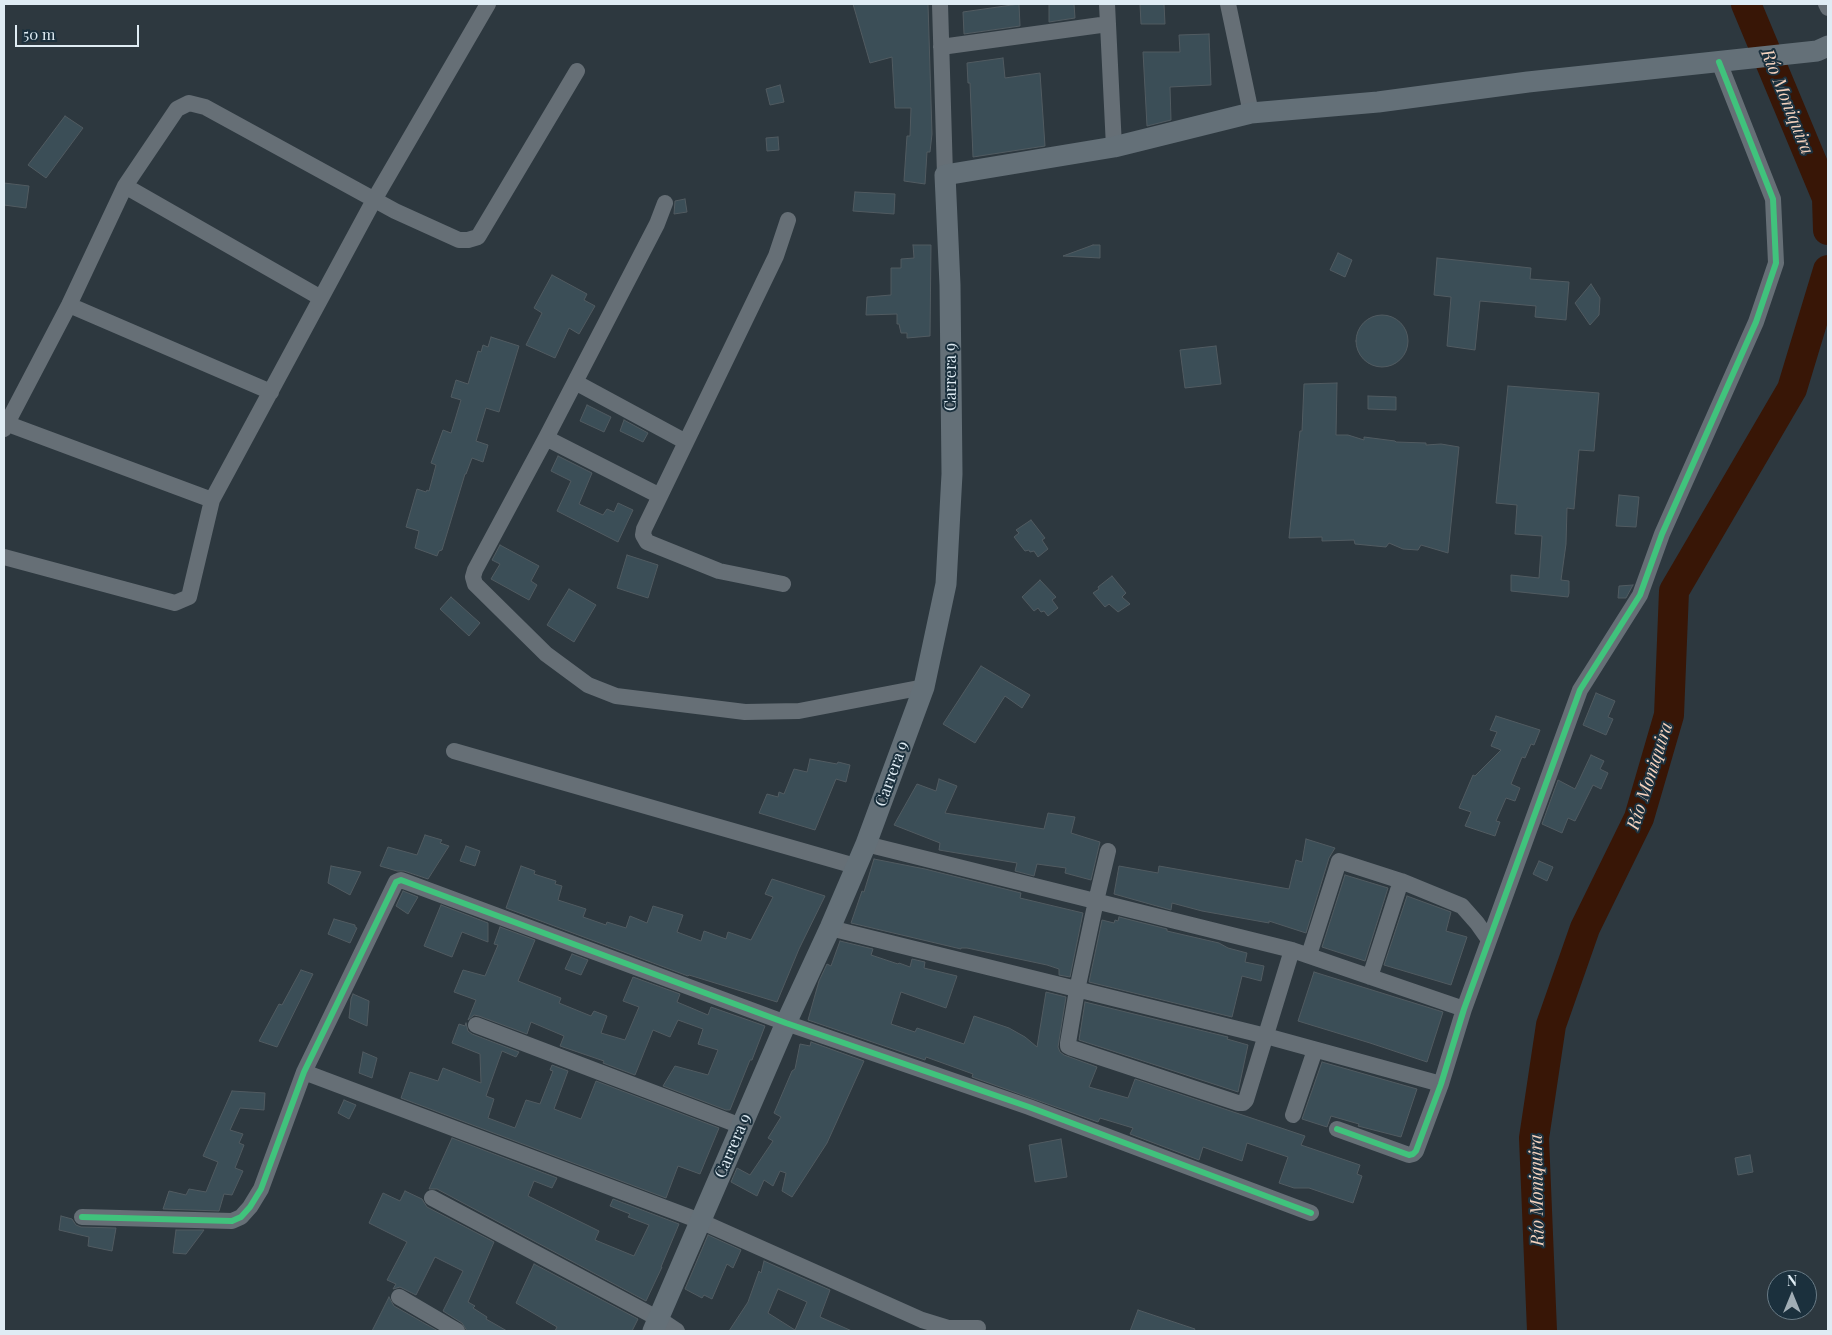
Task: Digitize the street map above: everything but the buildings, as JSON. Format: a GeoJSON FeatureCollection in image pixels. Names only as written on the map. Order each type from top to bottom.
{"type":"FeatureCollection","features":[{"type":"Feature","properties":{"kind":"main road"},"geometry":{"type":"LineString","coordinates":[[944,175],[1114,147],[1251,113],[1378,102],[1528,82],[1817,51],[1828,46]]}},
{"type":"Feature","properties":{"kind":"main road","name":"Carrera 9"},"geometry":{"type":"LineString","coordinates":[[656,1325],[741,1126],[866,844],[924,687],[946,584],[952,474],[950,285],[944,175]]}},
{"type":"Feature","properties":{"kind":"street"},"geometry":{"type":"LineString","coordinates":[[4,557],[175,603],[189,597],[212,500],[374,200],[488,4]]}},
{"type":"Feature","properties":{"kind":"street"},"geometry":{"type":"LineString","coordinates":[[940,4],[944,175]]}},
{"type":"Feature","properties":{"kind":"street"},"geometry":{"type":"LineString","coordinates":[[1107,4],[1114,147]]}},
{"type":"Feature","properties":{"kind":"street"},"geometry":{"type":"LineString","coordinates":[[1228,4],[1251,113]]}},
{"type":"Feature","properties":{"kind":"street"},"geometry":{"type":"LineString","coordinates":[[1826,4],[1828,8]]}},
{"type":"Feature","properties":{"kind":"street"},"geometry":{"type":"LineString","coordinates":[[941,47],[1108,24]]}},
{"type":"Feature","properties":{"kind":"street"},"geometry":{"type":"LineString","coordinates":[[1337,1129],[1409,1155],[1416,1151],[1441,1084],[1464,1008],[1580,690],[1640,596],[1662,534],[1756,322],[1776,263],[1773,198],[1729,61]]}},
{"type":"Feature","properties":{"kind":"street"},"geometry":{"type":"LineString","coordinates":[[212,500],[6,427],[69,305],[125,186],[177,109],[189,103],[205,107],[428,228],[459,240],[468,240],[478,237],[577,71]]}},
{"type":"Feature","properties":{"kind":"street"},"geometry":{"type":"LineString","coordinates":[[125,186],[321,298]]}},
{"type":"Feature","properties":{"kind":"street"},"geometry":{"type":"LineString","coordinates":[[666,203],[657,224],[546,438],[475,570],[473,577],[475,584],[546,654],[588,685],[616,696],[745,712],[799,711],[924,687]]}},
{"type":"Feature","properties":{"kind":"street"},"geometry":{"type":"LineString","coordinates":[[783,584],[719,571],[647,542],[643,535],[644,529],[776,256],[788,220]]}},
{"type":"Feature","properties":{"kind":"street"},"geometry":{"type":"LineString","coordinates":[[69,305],[271,392]]}},
{"type":"Feature","properties":{"kind":"street"},"geometry":{"type":"LineString","coordinates":[[575,382],[686,442]]}},
{"type":"Feature","properties":{"kind":"street"},"geometry":{"type":"LineString","coordinates":[[546,438],[660,496]]}},
{"type":"Feature","properties":{"kind":"street"},"geometry":{"type":"LineString","coordinates":[[454,751],[855,866]]}},
{"type":"Feature","properties":{"kind":"street"},"geometry":{"type":"LineString","coordinates":[[866,844],[1292,950],[1464,1008]]}},
{"type":"Feature","properties":{"kind":"street"},"geometry":{"type":"LineString","coordinates":[[1108,852],[1077,990],[1068,1046],[1238,1103],[1243,1103],[1246,1100],[1292,950]]}},
{"type":"Feature","properties":{"kind":"street"},"geometry":{"type":"LineString","coordinates":[[1309,955],[1339,861],[1401,881],[1462,906],[1478,923],[1489,940]]}},
{"type":"Feature","properties":{"kind":"street"},"geometry":{"type":"LineString","coordinates":[[82,1217],[232,1221],[241,1217],[250,1207],[261,1188],[304,1072],[398,880],[786,1023],[1029,1107],[1311,1213]]}},
{"type":"Feature","properties":{"kind":"street"},"geometry":{"type":"LineString","coordinates":[[1370,976],[1401,881]]}},
{"type":"Feature","properties":{"kind":"street"},"geometry":{"type":"LineString","coordinates":[[830,928],[1266,1036],[1441,1084]]}},
{"type":"Feature","properties":{"kind":"street"},"geometry":{"type":"LineString","coordinates":[[476,1025],[741,1126]]}},
{"type":"Feature","properties":{"kind":"street"},"geometry":{"type":"LineString","coordinates":[[1293,1115],[1315,1050]]}},
{"type":"Feature","properties":{"kind":"street"},"geometry":{"type":"LineString","coordinates":[[304,1072],[700,1221],[922,1320],[948,1328],[978,1328]]}},
{"type":"Feature","properties":{"kind":"street"},"geometry":{"type":"LineString","coordinates":[[432,1198],[656,1325],[677,1331]]}},
{"type":"Feature","properties":{"kind":"street"},"geometry":{"type":"LineString","coordinates":[[399,1297],[456,1331]]}},
{"type":"Feature","properties":{"kind":"waterway","name":"Río Moniquira"},"geometry":{"type":"LineString","coordinates":[[1746,4],[1827,198],[1828,230]]}},
{"type":"Feature","properties":{"kind":"waterway","name":"Río Moniquira"},"geometry":{"type":"LineString","coordinates":[[1542,1331],[1534,1138],[1551,1025],[1585,928],[1639,818],[1669,715],[1674,591],[1792,389],[1828,270]]}},
{"type":"Feature","properties":{"kind":"cycle path"},"geometry":{"type":"LineString","coordinates":[[1337,1129],[1409,1155],[1416,1151],[1441,1084],[1464,1009],[1580,690],[1640,595],[1662,534],[1756,322],[1776,263],[1773,199],[1719,62]]}},
{"type":"Feature","properties":{"kind":"cycle path"},"geometry":{"type":"LineString","coordinates":[[82,1217],[232,1221],[241,1217],[250,1207],[261,1189],[304,1072],[396,882],[401,880],[786,1023],[1029,1107],[1311,1213]]}}]}
